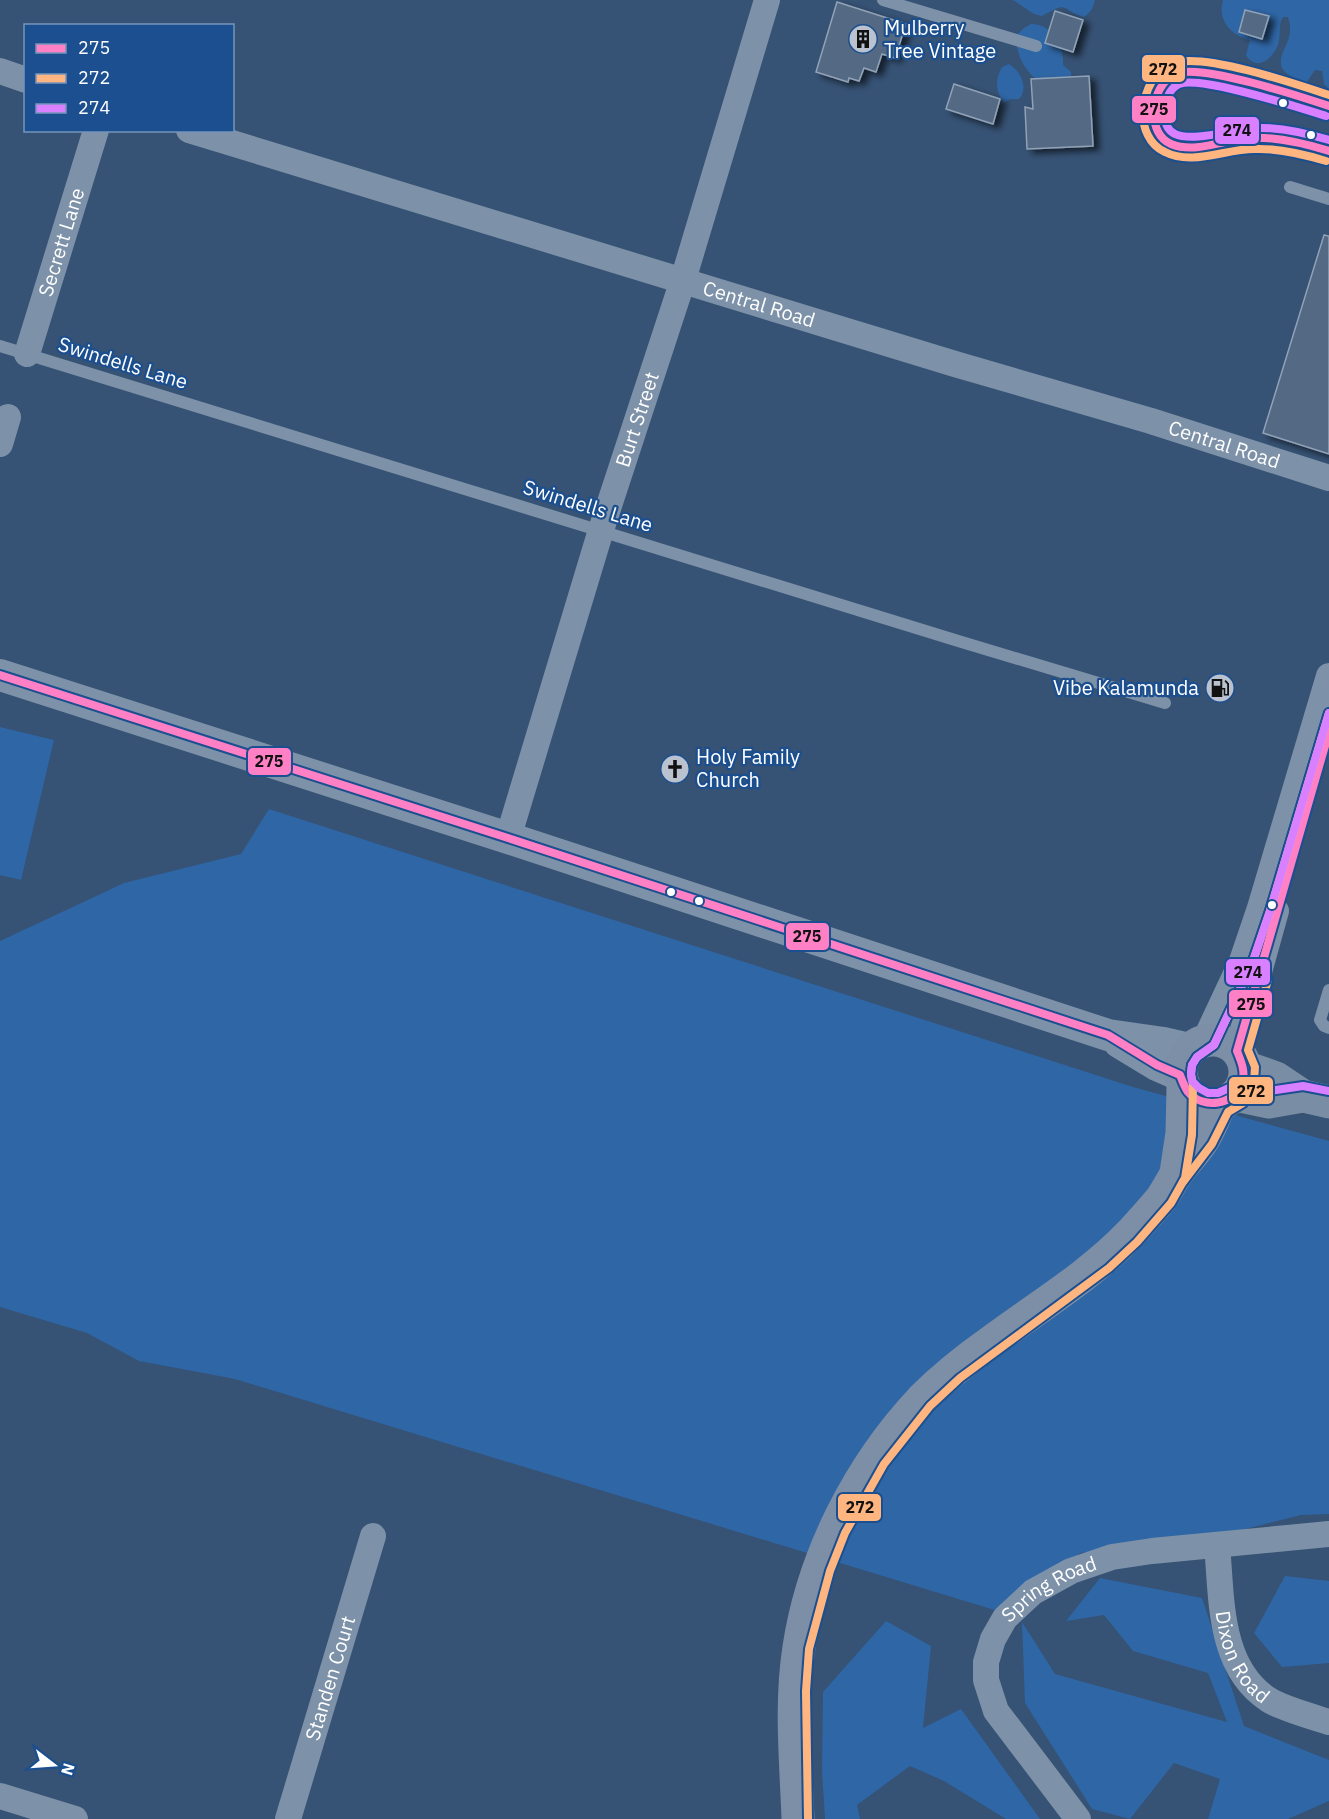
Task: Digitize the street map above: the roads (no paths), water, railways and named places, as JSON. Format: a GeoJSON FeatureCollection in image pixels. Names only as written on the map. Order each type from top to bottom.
{"type":"FeatureCollection","features":[{"type":"Feature","properties":{"kind":"main road"},"geometry":{"type":"LineString","coordinates":[[798,1819],[795,1691],[799,1647],[808,1605],[820,1568],[836,1529],[857,1488],[875,1458],[922,1399],[953,1370],[1102,1260],[1162,1198],[1175,1175],[1203,1140],[1235,1079],[1228,1043],[1217,1040],[1190,1062],[1175,1175]]}},
{"type":"Feature","properties":{"kind":"main road"},"geometry":{"type":"LineString","coordinates":[[1190,1062],[1193,1097],[1205,1103],[1235,1079],[1276,1078],[1316,1099]]}},
{"type":"Feature","properties":{"kind":"street","name":"Burt Street"},"geometry":{"type":"LineString","coordinates":[[508,838],[601,530],[682,280],[767,0]]}},
{"type":"Feature","properties":{"kind":"street"},"geometry":{"type":"LineString","coordinates":[[0,71],[24,79]]}},
{"type":"Feature","properties":{"kind":"street","name":"Secrett Lane"},"geometry":{"type":"LineString","coordinates":[[27,354],[95,132]]}},
{"type":"Feature","properties":{"kind":"street","name":"Central Road"},"geometry":{"type":"LineString","coordinates":[[196,132],[955,364],[1151,421],[1329,478]]}},
{"type":"Feature","properties":{"kind":"street"},"geometry":{"type":"LineString","coordinates":[[0,444],[8,417]]}},
{"type":"Feature","properties":{"kind":"street"},"geometry":{"type":"LineString","coordinates":[[0,675],[508,838],[1108,1035],[1157,1065],[1190,1062],[1242,961],[1329,676]]}},
{"type":"Feature","properties":{"kind":"street"},"geometry":{"type":"LineString","coordinates":[[1235,1079],[1276,912],[1329,732]]}},
{"type":"Feature","properties":{"kind":"street","name":"Spring Road"},"geometry":{"type":"LineString","coordinates":[[1078,1819],[996,1711],[986,1680],[986,1662],[993,1639],[1005,1618],[1033,1592],[1071,1571],[1112,1557],[1329,1534]]}},
{"type":"Feature","properties":{"kind":"street","name":"Standen Court"},"geometry":{"type":"LineString","coordinates":[[288,1819],[372,1536]]}},
{"type":"Feature","properties":{"kind":"street","name":"Dixon Road"},"geometry":{"type":"LineString","coordinates":[[1217,1545],[1225,1627],[1236,1662],[1248,1682],[1270,1701],[1329,1722]]}},
{"type":"Feature","properties":{"kind":"street"},"geometry":{"type":"LineString","coordinates":[[0,1796],[75,1819]]}},
{"type":"Feature","properties":{"kind":"lane"},"geometry":{"type":"LineString","coordinates":[[883,0],[1036,46]]}},
{"type":"Feature","properties":{"kind":"lane"},"geometry":{"type":"LineString","coordinates":[[1329,106],[1228,78],[1198,72],[1182,72],[1165,81],[1159,90],[1154,117],[1161,138],[1172,145],[1185,148],[1257,138],[1310,145],[1329,151]]}},
{"type":"Feature","properties":{"kind":"lane"},"geometry":{"type":"LineString","coordinates":[[1290,187],[1329,199]]}},
{"type":"Feature","properties":{"kind":"lane","name":"Swindells Lane"},"geometry":{"type":"LineString","coordinates":[[0,346],[1165,703]]}},
{"type":"Feature","properties":{"kind":"lane"},"geometry":{"type":"LineString","coordinates":[[1329,990],[1320,1020],[1324,1026],[1329,1028]]}},
{"type":"Feature","properties":{"kind":"place","name":"Mulberry Tree Vintage"},"geometry":{"type":"Point","coordinates":[863,39]}},
{"type":"Feature","properties":{"kind":"place","name":"Vibe Kalamunda"},"geometry":{"type":"Point","coordinates":[1220,688]}},
{"type":"Feature","properties":{"kind":"place","name":"Holy Family Church"},"geometry":{"type":"Point","coordinates":[675,769]}}]}
